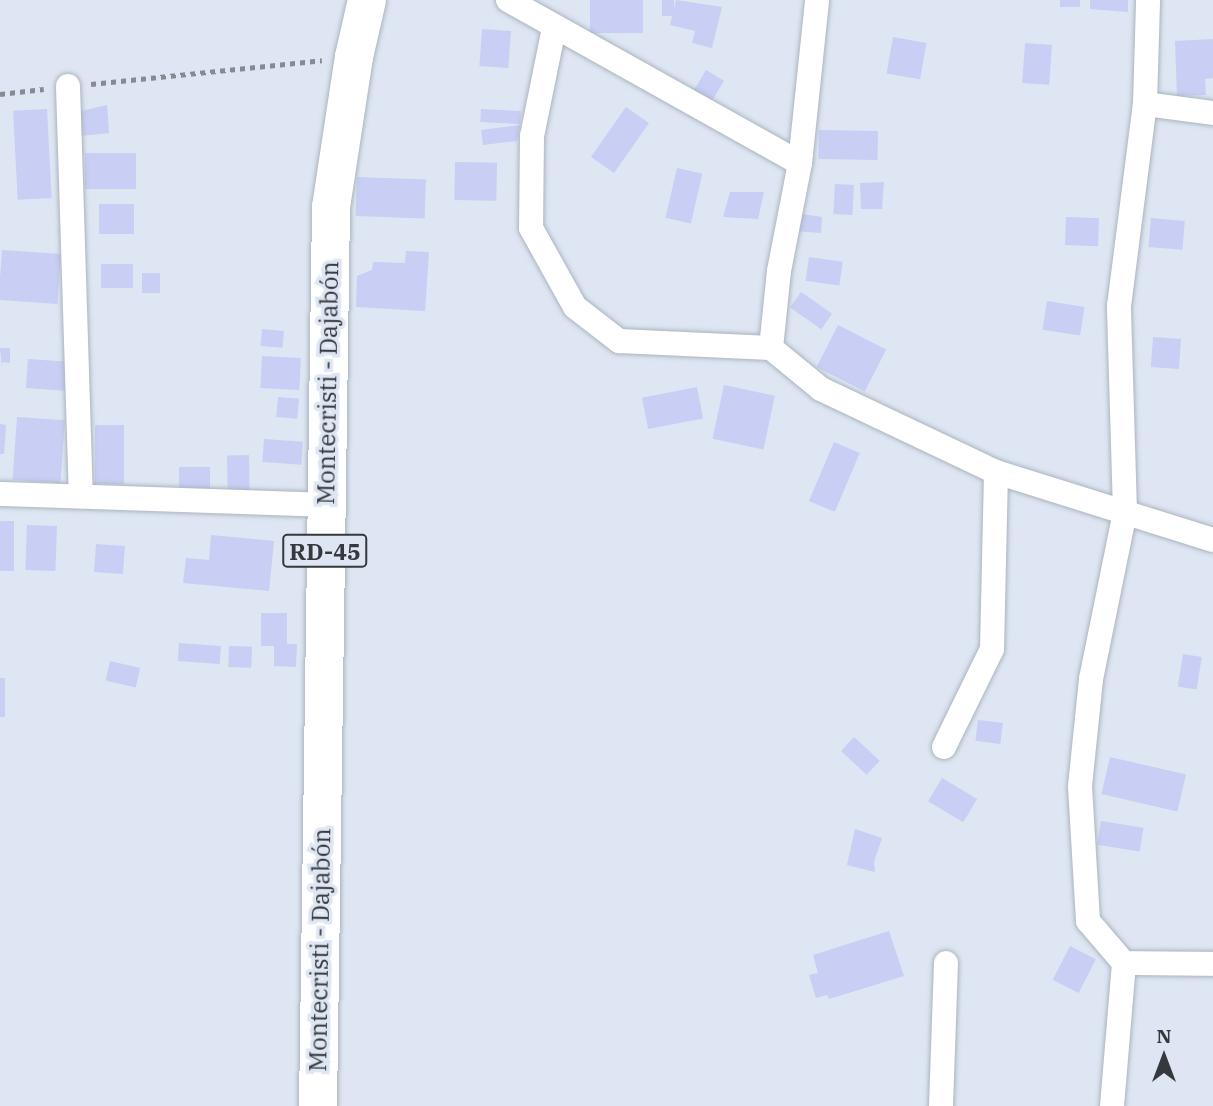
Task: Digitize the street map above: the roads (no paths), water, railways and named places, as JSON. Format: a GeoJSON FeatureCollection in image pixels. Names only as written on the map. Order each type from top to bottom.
{"type":"FeatureCollection","features":[{"type":"Feature","properties":{"kind":"main road","name":"Montecristi - Dajabón"},"geometry":{"type":"LineString","coordinates":[[318,1106],[331,207],[354,57],[367,0]]}},
{"type":"Feature","properties":{"kind":"street"},"geometry":{"type":"LineString","coordinates":[[508,0],[800,163]]}},
{"type":"Feature","properties":{"kind":"street"},"geometry":{"type":"LineString","coordinates":[[771,348],[779,271],[800,163],[817,0]]}},
{"type":"Feature","properties":{"kind":"street"},"geometry":{"type":"LineString","coordinates":[[1112,1106],[1124,963],[1088,921],[1080,786],[1091,679],[1125,512],[1119,306],[1145,104],[1148,0]]}},
{"type":"Feature","properties":{"kind":"street"},"geometry":{"type":"LineString","coordinates":[[554,28],[532,136],[531,228],[575,307],[619,341],[771,348],[821,389],[996,472],[1213,540]]}},
{"type":"Feature","properties":{"kind":"street"},"geometry":{"type":"LineString","coordinates":[[68,86],[81,496]]}},
{"type":"Feature","properties":{"kind":"street"},"geometry":{"type":"LineString","coordinates":[[1145,104],[1213,113]]}},
{"type":"Feature","properties":{"kind":"street"},"geometry":{"type":"LineString","coordinates":[[944,747],[992,649],[996,472]]}},
{"type":"Feature","properties":{"kind":"street"},"geometry":{"type":"LineString","coordinates":[[0,494],[326,505]]}},
{"type":"Feature","properties":{"kind":"street"},"geometry":{"type":"LineString","coordinates":[[941,1106],[946,963]]}},
{"type":"Feature","properties":{"kind":"street"},"geometry":{"type":"LineString","coordinates":[[1124,963],[1213,964]]}}]}
